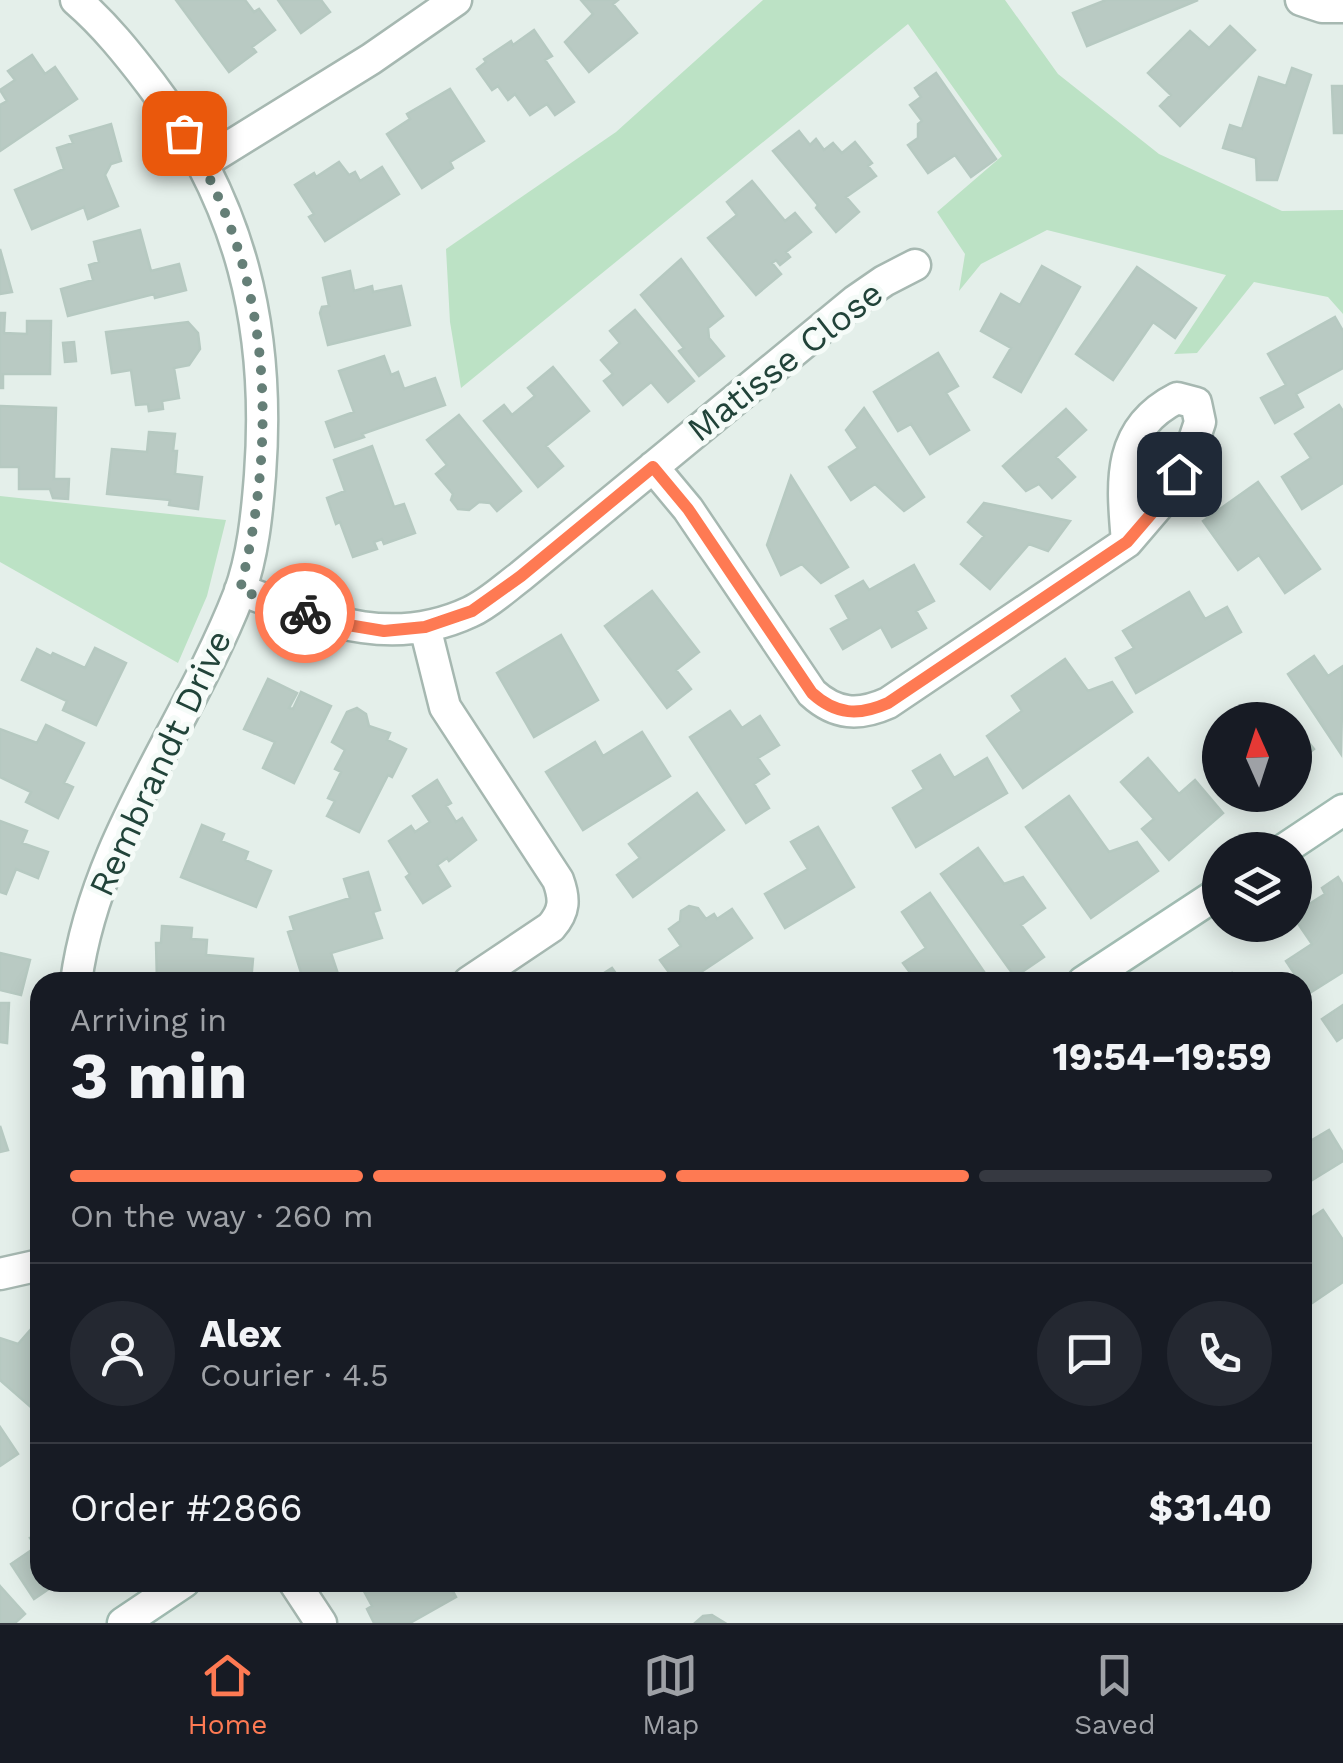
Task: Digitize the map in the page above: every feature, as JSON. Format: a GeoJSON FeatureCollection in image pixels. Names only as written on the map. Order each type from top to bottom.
{"type":"FeatureCollection","features":[{"type":"Feature","properties":{"kind":"street","name":"Rembrandt Drive"},"geometry":{"type":"LineString","coordinates":[[76,0],[122,44],[166,102],[204,163],[234,228],[246,272],[262,378],[263,437],[252,544],[240,590],[199,683],[130,815],[101,881],[78,972]]}},
{"type":"Feature","properties":{"kind":"street"},"geometry":{"type":"LineString","coordinates":[[204,163],[371,59],[456,0]]}},
{"type":"Feature","properties":{"kind":"street"},"geometry":{"type":"LineString","coordinates":[[1301,0],[1322,7],[1343,7]]}},
{"type":"Feature","properties":{"kind":"street","name":"Matisse Close"},"geometry":{"type":"LineString","coordinates":[[240,590],[342,624],[384,631],[425,627],[472,611],[521,576],[855,302],[916,264]]}},
{"type":"Feature","properties":{"kind":"street"},"geometry":{"type":"LineString","coordinates":[[653,467],[688,509],[812,693],[825,704],[856,713],[888,703],[1127,542]]}},
{"type":"Feature","properties":{"kind":"street"},"geometry":{"type":"LineString","coordinates":[[425,627],[445,707],[563,893],[560,917],[551,927],[485,972]]}},
{"type":"Feature","properties":{"kind":"street"},"geometry":{"type":"LineString","coordinates":[[1310,832],[1343,810]]}},
{"type":"Feature","properties":{"kind":"street"},"geometry":{"type":"LineString","coordinates":[[1099,972],[1202,904]]}},
{"type":"Feature","properties":{"kind":"street"},"geometry":{"type":"LineString","coordinates":[[0,1274],[30,1268]]}},
{"type":"Feature","properties":{"kind":"street"},"geometry":{"type":"LineString","coordinates":[[124,1623],[169,1592]]}},
{"type":"Feature","properties":{"kind":"street"},"geometry":{"type":"LineString","coordinates":[[301,1592],[321,1623]]}},
{"type":"Feature","properties":{"kind":"green space"},"geometry":{"type":"Polygon","coordinates":[[[763,0],[1005,0],[1058,74],[1159,154],[1282,211],[1343,210],[1343,314],[1328,297],[1254,282],[1197,353],[1174,354],[1226,275],[1047,230],[981,264],[959,291],[965,254],[937,212],[1002,156],[908,24],[461,388],[450,322],[446,249],[616,132],[763,0]]]}},
{"type":"Feature","properties":{"kind":"green space"},"geometry":{"type":"Polygon","coordinates":[[[0,496],[226,520],[207,596],[178,663],[0,562],[0,496]]]}},
{"type":"Feature","properties":{"kind":"building"},"geometry":{"type":"Polygon","coordinates":[[[176,0],[245,0],[254,12],[259,9],[275,30],[252,47],[256,52],[229,72],[176,0]]]}},
{"type":"Feature","properties":{"kind":"building"},"geometry":{"type":"Polygon","coordinates":[[[278,0],[321,0],[330,12],[301,33],[278,0]]]}},
{"type":"Feature","properties":{"kind":"building"},"geometry":{"type":"Polygon","coordinates":[[[581,0],[618,0],[613,4],[637,33],[589,72],[565,42],[593,14],[581,0]]]}},
{"type":"Feature","properties":{"kind":"building"},"geometry":{"type":"Polygon","coordinates":[[[1106,0],[1198,0],[1087,46],[1073,13],[1106,0]]]}},
{"type":"Feature","properties":{"kind":"building"},"geometry":{"type":"Polygon","coordinates":[[[1230,26],[1255,50],[1180,126],[1160,106],[1171,95],[1148,73],[1190,31],[1209,48],[1230,26]]]}},
{"type":"Feature","properties":{"kind":"building"},"geometry":{"type":"Polygon","coordinates":[[[534,30],[552,56],[545,60],[574,102],[555,115],[547,104],[530,115],[515,94],[508,100],[498,86],[492,90],[477,69],[486,62],[484,59],[534,30]]]}},
{"type":"Feature","properties":{"kind":"building"},"geometry":{"type":"Polygon","coordinates":[[[32,55],[45,74],[55,67],[77,99],[0,151],[0,105],[7,101],[0,90],[15,80],[8,71],[32,55]]]}},
{"type":"Feature","properties":{"kind":"building"},"geometry":{"type":"Polygon","coordinates":[[[1292,68],[1311,75],[1277,180],[1257,180],[1256,158],[1223,148],[1230,125],[1242,129],[1259,77],[1286,86],[1292,68]]]}},
{"type":"Feature","properties":{"kind":"building"},"geometry":{"type":"Polygon","coordinates":[[[936,73],[996,159],[971,177],[955,155],[928,173],[908,145],[918,138],[918,124],[922,121],[910,105],[921,97],[915,88],[936,73]]]}},
{"type":"Feature","properties":{"kind":"building"},"geometry":{"type":"Polygon","coordinates":[[[1332,86],[1343,86],[1343,133],[1334,133],[1332,86]]]}},
{"type":"Feature","properties":{"kind":"building"},"geometry":{"type":"Polygon","coordinates":[[[450,89],[484,141],[450,162],[453,168],[422,188],[387,134],[410,119],[407,114],[450,89]]]}},
{"type":"Feature","properties":{"kind":"building"},"geometry":{"type":"Polygon","coordinates":[[[111,124],[121,161],[111,164],[105,175],[118,206],[88,219],[84,207],[32,229],[15,190],[64,169],[57,148],[73,143],[70,136],[111,124]]]}},
{"type":"Feature","properties":{"kind":"building"},"geometry":{"type":"Polygon","coordinates":[[[799,131],[810,145],[816,139],[824,150],[833,143],[842,153],[855,142],[872,163],[868,166],[876,176],[846,197],[859,212],[836,232],[773,151],[799,131]]]}},
{"type":"Feature","properties":{"kind":"building"},"geometry":{"type":"Polygon","coordinates":[[[339,162],[349,175],[355,172],[360,181],[382,167],[399,194],[325,241],[309,217],[314,214],[295,185],[339,162]]]}},
{"type":"Feature","properties":{"kind":"building"},"geometry":{"type":"Polygon","coordinates":[[[752,181],[785,221],[795,213],[811,232],[786,252],[790,257],[780,265],[776,260],[772,263],[781,274],[756,295],[708,238],[737,215],[727,202],[752,181]]]}},
{"type":"Feature","properties":{"kind":"building"},"geometry":{"type":"Polygon","coordinates":[[[140,230],[151,271],[179,264],[186,290],[68,316],[61,289],[93,280],[89,265],[99,262],[94,242],[140,230]]]}},
{"type":"Feature","properties":{"kind":"building"},"geometry":{"type":"Polygon","coordinates":[[[0,249],[12,292],[0,294],[0,249]]]}},
{"type":"Feature","properties":{"kind":"building"},"geometry":{"type":"Polygon","coordinates":[[[681,259],[723,316],[708,328],[709,338],[724,356],[699,376],[679,351],[684,348],[641,295],[681,259]]]}},
{"type":"Feature","properties":{"kind":"building"},"geometry":{"type":"Polygon","coordinates":[[[1042,266],[1080,287],[1021,392],[994,377],[1011,348],[981,331],[1001,294],[1020,305],[1042,266]]]}},
{"type":"Feature","properties":{"kind":"building"},"geometry":{"type":"Polygon","coordinates":[[[1137,267],[1196,308],[1175,338],[1153,322],[1113,380],[1076,354],[1137,267]]]}},
{"type":"Feature","properties":{"kind":"building"},"geometry":{"type":"Polygon","coordinates":[[[350,271],[354,291],[372,286],[373,292],[401,286],[410,325],[328,345],[320,313],[322,307],[329,306],[323,278],[350,271]]]}},
{"type":"Feature","properties":{"kind":"building"},"geometry":{"type":"Polygon","coordinates":[[[635,310],[694,381],[668,402],[651,382],[623,405],[604,381],[613,374],[601,360],[620,343],[610,331],[635,310]]]}},
{"type":"Feature","properties":{"kind":"building"},"geometry":{"type":"Polygon","coordinates":[[[0,313],[5,313],[4,333],[27,334],[27,321],[51,321],[50,374],[3,374],[0,388],[0,313]]]}},
{"type":"Feature","properties":{"kind":"building"},"geometry":{"type":"Polygon","coordinates":[[[1335,317],[1343,331],[1343,368],[1296,394],[1303,407],[1275,423],[1261,398],[1286,385],[1268,354],[1335,317]]]}},
{"type":"Feature","properties":{"kind":"building"},"geometry":{"type":"Polygon","coordinates":[[[188,322],[198,333],[200,349],[189,365],[174,368],[179,398],[162,401],[163,409],[149,411],[148,404],[136,405],[131,370],[112,373],[106,332],[188,322]]]}},
{"type":"Feature","properties":{"kind":"building"},"geometry":{"type":"Polygon","coordinates":[[[74,342],[76,361],[65,362],[63,343],[74,342]]]}},
{"type":"Feature","properties":{"kind":"building"},"geometry":{"type":"Polygon","coordinates":[[[938,353],[958,386],[946,393],[969,430],[930,454],[911,424],[898,431],[874,392],[938,353]]]}},
{"type":"Feature","properties":{"kind":"building"},"geometry":{"type":"Polygon","coordinates":[[[384,356],[391,375],[398,372],[404,389],[435,378],[445,405],[335,447],[326,422],[354,412],[339,371],[384,356]]]}},
{"type":"Feature","properties":{"kind":"building"},"geometry":{"type":"Polygon","coordinates":[[[553,367],[589,411],[546,446],[563,466],[538,487],[484,421],[504,405],[512,415],[535,396],[528,388],[553,367]]]}},
{"type":"Feature","properties":{"kind":"building"},"geometry":{"type":"Polygon","coordinates":[[[1339,405],[1343,411],[1343,483],[1302,509],[1282,477],[1311,458],[1295,434],[1339,405]]]}},
{"type":"Feature","properties":{"kind":"building"},"geometry":{"type":"Polygon","coordinates":[[[0,406],[56,408],[54,479],[69,479],[68,499],[53,498],[50,489],[19,489],[19,467],[0,467],[0,406]]]}},
{"type":"Feature","properties":{"kind":"building"},"geometry":{"type":"Polygon","coordinates":[[[864,408],[924,497],[904,511],[875,484],[851,500],[829,467],[858,448],[846,430],[864,408]]]}},
{"type":"Feature","properties":{"kind":"building"},"geometry":{"type":"Polygon","coordinates":[[[1066,409],[1086,430],[1056,457],[1075,477],[1052,498],[1039,484],[1026,491],[1003,466],[1066,409]]]}},
{"type":"Feature","properties":{"kind":"building"},"geometry":{"type":"Polygon","coordinates":[[[459,415],[521,491],[497,511],[490,503],[479,502],[469,510],[458,509],[451,500],[453,494],[436,474],[447,465],[427,440],[459,415]]]}},
{"type":"Feature","properties":{"kind":"building"},"geometry":{"type":"Polygon","coordinates":[[[149,432],[175,434],[175,474],[202,477],[198,509],[169,505],[170,500],[107,494],[112,449],[147,452],[149,432]]]}},
{"type":"Feature","properties":{"kind":"building"},"geometry":{"type":"Polygon","coordinates":[[[372,446],[394,507],[404,504],[415,533],[384,544],[382,539],[374,542],[377,549],[353,557],[327,498],[345,491],[334,460],[372,446]]]}},
{"type":"Feature","properties":{"kind":"building"},"geometry":{"type":"Polygon","coordinates":[[[791,476],[848,567],[821,583],[802,564],[781,575],[767,545],[791,476]]]}},
{"type":"Feature","properties":{"kind":"building"},"geometry":{"type":"Polygon","coordinates":[[[1258,482],[1320,569],[1285,593],[1259,555],[1238,570],[1203,521],[1258,482]]]}},
{"type":"Feature","properties":{"kind":"building"},"geometry":{"type":"Polygon","coordinates":[[[984,503],[1070,521],[1048,551],[1029,544],[990,589],[961,564],[984,536],[968,522],[984,503]]]}},
{"type":"Feature","properties":{"kind":"building"},"geometry":{"type":"Polygon","coordinates":[[[914,565],[934,601],[916,611],[926,628],[892,647],[881,627],[843,649],[831,629],[849,619],[836,596],[863,581],[869,590],[914,565]]]}},
{"type":"Feature","properties":{"kind":"building"},"geometry":{"type":"Polygon","coordinates":[[[652,591],[699,652],[676,670],[691,689],[667,708],[605,626],[652,591]]]}},
{"type":"Feature","properties":{"kind":"building"},"geometry":{"type":"Polygon","coordinates":[[[1189,592],[1205,619],[1227,607],[1241,632],[1136,693],[1116,658],[1134,648],[1123,631],[1189,592]]]}},
{"type":"Feature","properties":{"kind":"building"},"geometry":{"type":"Polygon","coordinates":[[[561,635],[598,700],[534,737],[497,673],[561,635]]]}},
{"type":"Feature","properties":{"kind":"building"},"geometry":{"type":"Polygon","coordinates":[[[95,648],[126,663],[96,725],[63,710],[67,701],[22,680],[37,649],[85,668],[95,648]]]}},
{"type":"Feature","properties":{"kind":"building"},"geometry":{"type":"Polygon","coordinates":[[[1314,656],[1328,676],[1343,666],[1341,754],[1312,710],[1312,702],[1307,702],[1288,674],[1314,656]]]}},
{"type":"Feature","properties":{"kind":"building"},"geometry":{"type":"Polygon","coordinates":[[[1065,659],[1088,691],[1112,682],[1132,712],[1023,788],[987,736],[1022,711],[1012,696],[1065,659]]]}},
{"type":"Feature","properties":{"kind":"building"},"geometry":{"type":"Polygon","coordinates":[[[268,679],[297,693],[289,708],[293,709],[301,692],[331,706],[294,783],[263,768],[275,742],[244,729],[268,679]]]}},
{"type":"Feature","properties":{"kind":"building"},"geometry":{"type":"Polygon","coordinates":[[[357,708],[366,714],[369,726],[390,733],[387,740],[406,749],[359,832],[327,816],[335,801],[328,798],[341,772],[335,769],[345,750],[332,742],[347,712],[357,708]]]}},
{"type":"Feature","properties":{"kind":"building"},"geometry":{"type":"Polygon","coordinates":[[[730,711],[742,728],[760,716],[779,745],[758,758],[769,774],[754,784],[769,808],[746,823],[690,737],[730,711]]]}},
{"type":"Feature","properties":{"kind":"building"},"geometry":{"type":"Polygon","coordinates":[[[46,725],[84,743],[64,783],[73,787],[58,818],[26,802],[31,792],[0,777],[0,729],[37,743],[46,725]]]}},
{"type":"Feature","properties":{"kind":"building"},"geometry":{"type":"Polygon","coordinates":[[[642,732],[670,776],[583,830],[546,772],[595,742],[603,756],[642,732]]]}},
{"type":"Feature","properties":{"kind":"building"},"geometry":{"type":"Polygon","coordinates":[[[940,755],[954,778],[987,758],[1007,793],[916,847],[893,808],[924,789],[913,771],[940,755]]]}},
{"type":"Feature","properties":{"kind":"building"},"geometry":{"type":"Polygon","coordinates":[[[1148,758],[1179,794],[1195,780],[1202,788],[1202,812],[1223,813],[1169,860],[1142,829],[1154,819],[1121,782],[1148,758]]]}},
{"type":"Feature","properties":{"kind":"building"},"geometry":{"type":"Polygon","coordinates":[[[437,780],[451,803],[446,806],[456,822],[462,818],[476,840],[449,861],[447,858],[437,865],[450,886],[423,903],[389,841],[411,826],[415,832],[430,822],[413,796],[437,780]]]}},
{"type":"Feature","properties":{"kind":"building"},"geometry":{"type":"Polygon","coordinates":[[[697,793],[724,830],[633,897],[617,875],[640,858],[629,844],[697,793]]]}},
{"type":"Feature","properties":{"kind":"building"},"geometry":{"type":"Polygon","coordinates":[[[1069,796],[1109,852],[1137,842],[1158,871],[1091,918],[1026,827],[1069,796]]]}},
{"type":"Feature","properties":{"kind":"building"},"geometry":{"type":"Polygon","coordinates":[[[0,821],[27,831],[22,843],[48,852],[38,878],[16,869],[6,894],[0,892],[0,821]]]}},
{"type":"Feature","properties":{"kind":"building"},"geometry":{"type":"Polygon","coordinates":[[[202,825],[224,834],[221,841],[248,852],[245,860],[271,871],[256,907],[181,877],[202,825]]]}},
{"type":"Feature","properties":{"kind":"building"},"geometry":{"type":"Polygon","coordinates":[[[818,827],[854,887],[785,928],[765,894],[808,869],[791,842],[818,827]]]}},
{"type":"Feature","properties":{"kind":"building"},"geometry":{"type":"Polygon","coordinates":[[[978,848],[1004,884],[1023,877],[1045,908],[1021,925],[1044,957],[1022,972],[1011,972],[941,874],[978,848]]]}},
{"type":"Feature","properties":{"kind":"building"},"geometry":{"type":"Polygon","coordinates":[[[368,872],[380,910],[373,912],[382,938],[331,953],[337,972],[301,972],[288,932],[294,930],[290,917],[350,898],[344,879],[368,872]]]}},
{"type":"Feature","properties":{"kind":"building"},"geometry":{"type":"Polygon","coordinates":[[[1338,877],[1343,885],[1343,972],[1312,991],[1312,972],[1293,972],[1286,961],[1312,944],[1312,902],[1325,894],[1322,888],[1338,877]]]}},
{"type":"Feature","properties":{"kind":"building"},"geometry":{"type":"Polygon","coordinates":[[[930,893],[984,972],[910,972],[903,963],[926,948],[902,912],[930,893]]]}},
{"type":"Feature","properties":{"kind":"building"},"geometry":{"type":"Polygon","coordinates":[[[689,906],[698,908],[706,919],[714,914],[717,919],[732,909],[752,938],[701,972],[669,972],[660,960],[681,946],[669,929],[680,921],[681,911],[689,906]]]}},
{"type":"Feature","properties":{"kind":"building"},"geometry":{"type":"Polygon","coordinates":[[[162,926],[192,928],[191,939],[207,940],[206,955],[253,959],[252,972],[157,972],[156,943],[161,943],[162,926]]]}},
{"type":"Feature","properties":{"kind":"building"},"geometry":{"type":"Polygon","coordinates":[[[0,953],[30,960],[21,995],[0,990],[0,953]]]}},
{"type":"Feature","properties":{"kind":"building"},"geometry":{"type":"Polygon","coordinates":[[[0,1003],[9,1003],[7,1043],[0,1042],[0,1003]]]}},
{"type":"Feature","properties":{"kind":"building"},"geometry":{"type":"Polygon","coordinates":[[[1343,1005],[1343,1037],[1337,1041],[1322,1019],[1343,1005]]]}},
{"type":"Feature","properties":{"kind":"building"},"geometry":{"type":"Polygon","coordinates":[[[0,1126],[8,1150],[0,1152],[0,1126]]]}},
{"type":"Feature","properties":{"kind":"building"},"geometry":{"type":"Polygon","coordinates":[[[1329,1130],[1343,1153],[1343,1161],[1312,1180],[1312,1140],[1329,1130]]]}},
{"type":"Feature","properties":{"kind":"building"},"geometry":{"type":"Polygon","coordinates":[[[1323,1210],[1343,1240],[1343,1282],[1312,1303],[1312,1217],[1323,1210]]]}},
{"type":"Feature","properties":{"kind":"building"},"geometry":{"type":"Polygon","coordinates":[[[30,1330],[30,1406],[0,1380],[0,1338],[18,1344],[30,1330]]]}},
{"type":"Feature","properties":{"kind":"building"},"geometry":{"type":"Polygon","coordinates":[[[0,1427],[18,1454],[0,1466],[0,1427]]]}},
{"type":"Feature","properties":{"kind":"building"},"geometry":{"type":"Polygon","coordinates":[[[30,1551],[30,1592],[44,1592],[34,1599],[11,1564],[30,1551]]]}},
{"type":"Feature","properties":{"kind":"building"},"geometry":{"type":"Polygon","coordinates":[[[0,1586],[25,1614],[15,1623],[0,1623],[0,1586]]]}},
{"type":"Feature","properties":{"kind":"building"},"geometry":{"type":"Polygon","coordinates":[[[364,1592],[453,1592],[456,1597],[410,1623],[374,1623],[367,1609],[372,1606],[364,1592]]]}},
{"type":"Feature","properties":{"kind":"building"},"geometry":{"type":"Polygon","coordinates":[[[712,1615],[725,1623],[695,1623],[703,1616],[712,1615]]]}},
{"type":"Feature","properties":{"kind":"way so far"},"geometry":{"type":"LineString","coordinates":[[184,133],[204,163],[234,228],[246,272],[262,378],[263,437],[258,494],[252,544],[240,590],[305,613]]}},
{"type":"Feature","properties":{"kind":"route"},"geometry":{"type":"LineString","coordinates":[[305,613],[384,631],[425,627],[472,611],[521,576],[653,467],[688,509],[812,693],[825,704],[856,713],[888,703],[1127,542],[1170,492],[1179,474]]}}]}
